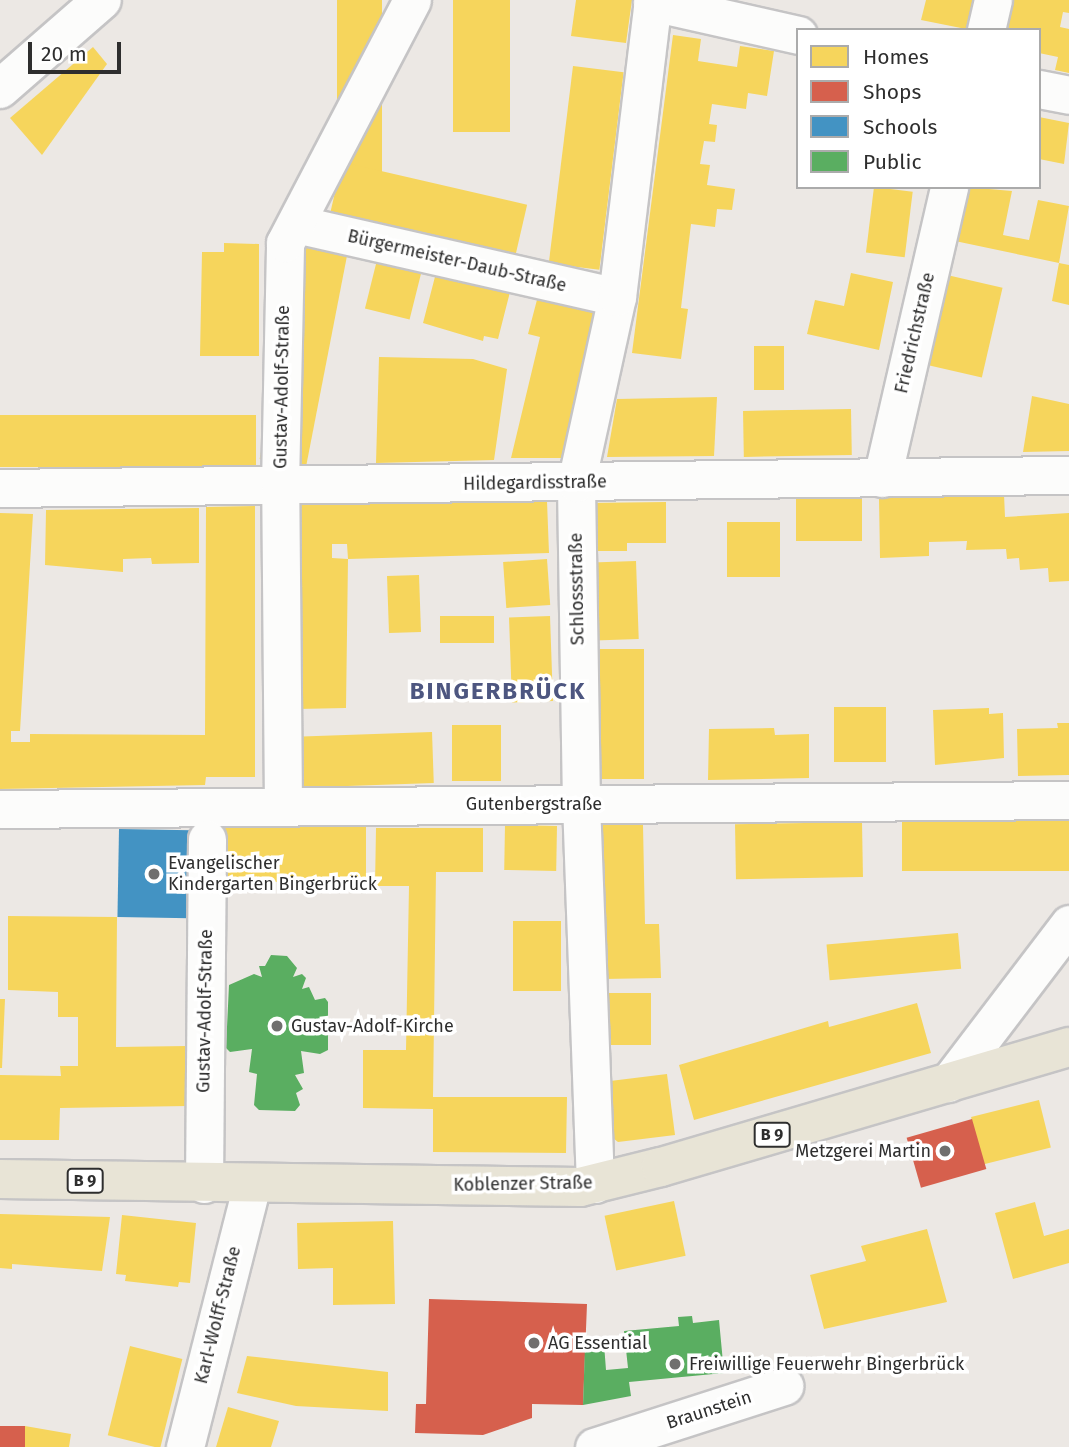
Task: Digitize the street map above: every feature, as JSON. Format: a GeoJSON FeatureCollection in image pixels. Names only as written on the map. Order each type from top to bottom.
{"type":"FeatureCollection","features":[{"type":"Feature","properties":{"kind":"main road"},"geometry":{"type":"LineString","coordinates":[[0,89],[102,0]]}},
{"type":"Feature","properties":{"kind":"main road","name":"Koblenzer Straße"},"geometry":{"type":"LineString","coordinates":[[0,1178],[204,1184],[595,1184],[1069,1047]]}},
{"type":"Feature","properties":{"kind":"street","name":"Gustav-Adolf-Straße"},"geometry":{"type":"LineString","coordinates":[[283,806],[280,485],[285,243],[412,0]]}},
{"type":"Feature","properties":{"kind":"street"},"geometry":{"type":"LineString","coordinates":[[986,28],[993,0]]}},
{"type":"Feature","properties":{"kind":"street"},"geometry":{"type":"LineString","coordinates":[[652,1],[796,35]]}},
{"type":"Feature","properties":{"kind":"street","name":"Schlossstraße"},"geometry":{"type":"LineString","coordinates":[[595,1184],[581,804],[576,483],[617,297],[652,1]]}},
{"type":"Feature","properties":{"kind":"street"},"geometry":{"type":"LineString","coordinates":[[1041,89],[1069,95]]}},
{"type":"Feature","properties":{"kind":"street","name":"Friedrichstraße"},"geometry":{"type":"LineString","coordinates":[[882,478],[949,189]]}},
{"type":"Feature","properties":{"kind":"street","name":"Bürgermeister-Daub-Straße"},"geometry":{"type":"LineString","coordinates":[[296,225],[617,297]]}},
{"type":"Feature","properties":{"kind":"street","name":"Hildegardisstraße"},"geometry":{"type":"LineString","coordinates":[[0,488],[1069,475]]}},
{"type":"Feature","properties":{"kind":"street","name":"Gutenbergstraße"},"geometry":{"type":"LineString","coordinates":[[0,809],[1069,800]]}},
{"type":"Feature","properties":{"kind":"street","name":"Gustav-Adolf-Straße"},"geometry":{"type":"LineString","coordinates":[[204,1184],[207,839]]}},
{"type":"Feature","properties":{"kind":"street"},"geometry":{"type":"LineString","coordinates":[[948,1083],[1069,924]]}},
{"type":"Feature","properties":{"kind":"street","name":"Karl-Wolff-Straße"},"geometry":{"type":"LineString","coordinates":[[185,1447],[252,1184]]}},
{"type":"Feature","properties":{"kind":"street","name":"Braunstein"},"geometry":{"type":"LineString","coordinates":[[594,1447],[784,1386]]}},
{"type":"Feature","properties":{"kind":"building: Homes"},"geometry":{"type":"Polygon","coordinates":[[[337,0],[382,0],[382,237],[337,237],[337,0]]]}},
{"type":"Feature","properties":{"kind":"building: Homes"},"geometry":{"type":"Polygon","coordinates":[[[453,0],[510,0],[510,132],[453,132],[453,0]]]}},
{"type":"Feature","properties":{"kind":"building: Homes"},"geometry":{"type":"Polygon","coordinates":[[[576,0],[632,0],[626,43],[571,36],[576,0]]]}},
{"type":"Feature","properties":{"kind":"building: Homes"},"geometry":{"type":"Polygon","coordinates":[[[926,0],[979,0],[972,28],[921,20],[926,0]]]}},
{"type":"Feature","properties":{"kind":"building: Homes"},"geometry":{"type":"Polygon","coordinates":[[[1013,0],[1069,0],[1069,13],[1063,12],[1060,27],[1069,29],[1069,73],[1055,70],[1058,57],[1041,53],[1041,28],[1006,28],[1013,0]]]}},
{"type":"Feature","properties":{"kind":"building: Homes"},"geometry":{"type":"Polygon","coordinates":[[[673,35],[701,39],[698,61],[737,67],[740,46],[774,51],[767,96],[748,93],[746,109],[712,104],[709,124],[717,125],[715,142],[704,141],[700,164],[710,165],[707,185],[735,189],[732,210],[717,209],[715,227],[691,224],[681,308],[688,309],[681,359],[632,353],[673,35]]]}},
{"type":"Feature","properties":{"kind":"building: Homes"},"geometry":{"type":"Polygon","coordinates":[[[93,47],[107,64],[42,155],[10,118],[93,47]]]}},
{"type":"Feature","properties":{"kind":"building: Homes"},"geometry":{"type":"Polygon","coordinates":[[[573,66],[624,72],[599,270],[549,264],[573,66]]]}},
{"type":"Feature","properties":{"kind":"building: Homes"},"geometry":{"type":"Polygon","coordinates":[[[1041,117],[1069,123],[1064,164],[1041,159],[1041,117]]]}},
{"type":"Feature","properties":{"kind":"building: Homes"},"geometry":{"type":"Polygon","coordinates":[[[342,162],[527,205],[516,254],[331,212],[342,162]]]}},
{"type":"Feature","properties":{"kind":"building: Homes"},"geometry":{"type":"Polygon","coordinates":[[[874,189],[913,192],[905,257],[866,253],[874,189]]]}},
{"type":"Feature","properties":{"kind":"building: Homes"},"geometry":{"type":"Polygon","coordinates":[[[966,189],[1012,191],[1003,235],[1029,240],[1038,200],[1069,206],[1059,263],[955,241],[966,189]]]}},
{"type":"Feature","properties":{"kind":"building: Homes"},"geometry":{"type":"Polygon","coordinates":[[[302,241],[348,250],[306,468],[260,459],[302,241]]]}},
{"type":"Feature","properties":{"kind":"building: Homes"},"geometry":{"type":"Polygon","coordinates":[[[224,243],[259,244],[259,356],[200,356],[202,252],[224,252],[224,243]]]}},
{"type":"Feature","properties":{"kind":"building: Homes"},"geometry":{"type":"Polygon","coordinates":[[[378,256],[423,267],[410,320],[365,308],[378,256]]]}},
{"type":"Feature","properties":{"kind":"building: Homes"},"geometry":{"type":"Polygon","coordinates":[[[1059,263],[1069,265],[1069,305],[1052,301],[1059,263]]]}},
{"type":"Feature","properties":{"kind":"building: Homes"},"geometry":{"type":"Polygon","coordinates":[[[437,269],[511,288],[498,339],[484,336],[483,341],[423,323],[437,269]]]}},
{"type":"Feature","properties":{"kind":"building: Homes"},"geometry":{"type":"Polygon","coordinates":[[[851,273],[893,282],[879,350],[807,334],[815,300],[844,306],[851,273]]]}},
{"type":"Feature","properties":{"kind":"building: Homes"},"geometry":{"type":"Polygon","coordinates":[[[947,275],[1003,288],[982,377],[926,365],[947,275]]]}},
{"type":"Feature","properties":{"kind":"building: Homes"},"geometry":{"type":"Polygon","coordinates":[[[538,296],[597,310],[564,458],[511,458],[540,337],[528,334],[538,296]]]}},
{"type":"Feature","properties":{"kind":"building: Homes"},"geometry":{"type":"Polygon","coordinates":[[[754,346],[784,346],[784,390],[754,390],[754,346]]]}},
{"type":"Feature","properties":{"kind":"building: Homes"},"geometry":{"type":"Polygon","coordinates":[[[379,357],[473,359],[507,369],[494,460],[376,463],[379,357]]]}},
{"type":"Feature","properties":{"kind":"building: Homes"},"geometry":{"type":"Polygon","coordinates":[[[1032,396],[1069,404],[1069,451],[1023,452],[1032,396]]]}},
{"type":"Feature","properties":{"kind":"building: Homes"},"geometry":{"type":"Polygon","coordinates":[[[717,397],[714,456],[607,457],[617,399],[717,397]]]}},
{"type":"Feature","properties":{"kind":"building: Homes"},"geometry":{"type":"Polygon","coordinates":[[[851,409],[852,455],[744,457],[743,411],[851,409]]]}},
{"type":"Feature","properties":{"kind":"building: Homes"},"geometry":{"type":"Polygon","coordinates":[[[0,415],[256,415],[256,467],[0,467],[0,415]]]}},
{"type":"Feature","properties":{"kind":"building: Homes"},"geometry":{"type":"Polygon","coordinates":[[[1004,494],[1005,517],[1069,513],[1069,581],[1049,582],[1048,568],[1020,570],[1019,558],[1007,559],[1006,549],[966,550],[967,541],[929,542],[929,556],[880,558],[879,498],[1004,494]]]}},
{"type":"Feature","properties":{"kind":"building: Homes"},"geometry":{"type":"Polygon","coordinates":[[[796,498],[862,498],[862,541],[796,541],[796,498]]]}},
{"type":"Feature","properties":{"kind":"building: Homes"},"geometry":{"type":"Polygon","coordinates":[[[547,501],[549,553],[348,559],[346,708],[297,709],[297,504],[547,501]],[[332,544],[332,558],[348,559],[347,544],[332,544]]]}},
{"type":"Feature","properties":{"kind":"building: Homes"},"geometry":{"type":"Polygon","coordinates":[[[666,502],[666,543],[627,543],[627,551],[589,551],[588,503],[666,502]]]}},
{"type":"Feature","properties":{"kind":"building: Homes"},"geometry":{"type":"Polygon","coordinates":[[[255,506],[255,777],[206,777],[205,785],[0,789],[0,513],[33,514],[20,731],[11,731],[11,742],[30,742],[30,734],[205,735],[206,507],[255,506]]]}},
{"type":"Feature","properties":{"kind":"building: Homes"},"geometry":{"type":"Polygon","coordinates":[[[199,508],[199,563],[152,564],[151,558],[123,559],[123,572],[45,565],[46,510],[199,508]]]}},
{"type":"Feature","properties":{"kind":"building: Homes"},"geometry":{"type":"Polygon","coordinates":[[[727,522],[780,522],[780,577],[727,577],[727,522]]]}},
{"type":"Feature","properties":{"kind":"building: Homes"},"geometry":{"type":"Polygon","coordinates":[[[547,559],[550,605],[506,608],[503,562],[547,559]]]}},
{"type":"Feature","properties":{"kind":"building: Homes"},"geometry":{"type":"Polygon","coordinates":[[[636,561],[639,639],[595,640],[592,563],[636,561]]]}},
{"type":"Feature","properties":{"kind":"building: Homes"},"geometry":{"type":"Polygon","coordinates":[[[419,575],[421,632],[389,633],[387,576],[419,575]]]}},
{"type":"Feature","properties":{"kind":"building: Homes"},"geometry":{"type":"Polygon","coordinates":[[[440,616],[494,616],[494,643],[440,643],[440,616]]]}},
{"type":"Feature","properties":{"kind":"building: Homes"},"geometry":{"type":"Polygon","coordinates":[[[550,616],[553,701],[512,702],[509,617],[550,616]]]}},
{"type":"Feature","properties":{"kind":"building: Homes"},"geometry":{"type":"Polygon","coordinates":[[[594,649],[644,649],[644,779],[594,779],[594,649]]]}},
{"type":"Feature","properties":{"kind":"building: Homes"},"geometry":{"type":"Polygon","coordinates":[[[834,707],[886,707],[886,762],[834,762],[834,707]]]}},
{"type":"Feature","properties":{"kind":"building: Homes"},"geometry":{"type":"Polygon","coordinates":[[[989,708],[989,714],[1003,713],[1004,758],[935,765],[933,710],[989,708]]]}},
{"type":"Feature","properties":{"kind":"building: Homes"},"geometry":{"type":"Polygon","coordinates":[[[1057,723],[1069,723],[1069,775],[1018,776],[1017,729],[1058,728],[1057,723]]]}},
{"type":"Feature","properties":{"kind":"building: Homes"},"geometry":{"type":"Polygon","coordinates":[[[452,725],[501,725],[501,781],[452,781],[452,725]]]}},
{"type":"Feature","properties":{"kind":"building: Homes"},"geometry":{"type":"Polygon","coordinates":[[[774,728],[775,735],[809,734],[809,778],[708,780],[709,729],[774,728]]]}},
{"type":"Feature","properties":{"kind":"building: Homes"},"geometry":{"type":"Polygon","coordinates":[[[432,732],[434,783],[297,788],[295,737],[432,732]]]}},
{"type":"Feature","properties":{"kind":"building: Homes"},"geometry":{"type":"Polygon","coordinates":[[[902,818],[1069,818],[1069,871],[902,871],[902,818]]]}},
{"type":"Feature","properties":{"kind":"building: Homes"},"geometry":{"type":"Polygon","coordinates":[[[862,822],[863,877],[736,879],[735,824],[862,822]]]}},
{"type":"Feature","properties":{"kind":"building: Homes"},"geometry":{"type":"Polygon","coordinates":[[[505,825],[557,826],[556,871],[504,870],[505,825]]]}},
{"type":"Feature","properties":{"kind":"building: Homes"},"geometry":{"type":"Polygon","coordinates":[[[600,825],[643,825],[645,924],[659,924],[661,978],[603,979],[600,825]]]}},
{"type":"Feature","properties":{"kind":"building: Homes"},"geometry":{"type":"Polygon","coordinates":[[[218,827],[366,827],[366,882],[218,882],[218,827]]]}},
{"type":"Feature","properties":{"kind":"building: Homes"},"geometry":{"type":"Polygon","coordinates":[[[376,828],[483,828],[483,872],[436,872],[433,1097],[567,1097],[566,1153],[433,1152],[433,1109],[363,1108],[363,1050],[406,1050],[409,886],[375,886],[376,828]]]}},
{"type":"Feature","properties":{"kind":"building: Homes"},"geometry":{"type":"Polygon","coordinates":[[[8,916],[117,917],[116,1047],[187,1046],[188,1106],[60,1108],[59,1140],[0,1140],[0,1075],[61,1076],[60,1066],[78,1066],[78,1017],[58,1017],[58,992],[8,990],[8,916]]]}},
{"type":"Feature","properties":{"kind":"building: Homes"},"geometry":{"type":"Polygon","coordinates":[[[513,921],[561,921],[561,991],[513,991],[513,921]]]}},
{"type":"Feature","properties":{"kind":"building: Homes"},"geometry":{"type":"Polygon","coordinates":[[[958,933],[961,969],[830,980],[827,945],[958,933]]]}},
{"type":"Feature","properties":{"kind":"building: Homes"},"geometry":{"type":"Polygon","coordinates":[[[606,993],[651,993],[651,1045],[606,1045],[606,993]]]}},
{"type":"Feature","properties":{"kind":"building: Homes"},"geometry":{"type":"Polygon","coordinates":[[[0,999],[5,999],[2,1068],[0,1068],[0,999]]]}},
{"type":"Feature","properties":{"kind":"building: Homes"},"geometry":{"type":"Polygon","coordinates":[[[917,1003],[931,1053],[694,1120],[679,1065],[828,1021],[829,1027],[917,1003]]]}},
{"type":"Feature","properties":{"kind":"building: Homes"},"geometry":{"type":"Polygon","coordinates":[[[667,1074],[675,1135],[618,1142],[609,1135],[602,1082],[667,1074]]]}},
{"type":"Feature","properties":{"kind":"building: Homes"},"geometry":{"type":"Polygon","coordinates":[[[1039,1100],[1051,1148],[983,1164],[971,1117],[1039,1100]]]}},
{"type":"Feature","properties":{"kind":"building: Homes"},"geometry":{"type":"Polygon","coordinates":[[[674,1201],[686,1256],[616,1271],[605,1216],[674,1201]]]}},
{"type":"Feature","properties":{"kind":"building: Homes"},"geometry":{"type":"Polygon","coordinates":[[[1035,1202],[1044,1236],[1069,1229],[1069,1263],[1013,1279],[995,1213],[1035,1202]]]}},
{"type":"Feature","properties":{"kind":"building: Homes"},"geometry":{"type":"Polygon","coordinates":[[[0,1214],[110,1217],[102,1271],[12,1264],[12,1269],[0,1268],[0,1214]]]}},
{"type":"Feature","properties":{"kind":"building: Homes"},"geometry":{"type":"Polygon","coordinates":[[[122,1215],[196,1223],[190,1283],[179,1282],[178,1287],[125,1281],[126,1275],[116,1274],[122,1215]]]}},
{"type":"Feature","properties":{"kind":"building: Homes"},"geometry":{"type":"Polygon","coordinates":[[[393,1221],[395,1304],[333,1305],[333,1268],[298,1269],[297,1223],[393,1221]]]}},
{"type":"Feature","properties":{"kind":"building: Homes"},"geometry":{"type":"Polygon","coordinates":[[[927,1229],[947,1302],[824,1329],[810,1275],[866,1261],[861,1246],[927,1229]]]}},
{"type":"Feature","properties":{"kind":"building: Homes"},"geometry":{"type":"Polygon","coordinates":[[[130,1346],[182,1359],[160,1447],[108,1435],[130,1346]]]}},
{"type":"Feature","properties":{"kind":"building: Homes"},"geometry":{"type":"Polygon","coordinates":[[[247,1356],[388,1372],[388,1411],[296,1406],[237,1393],[247,1356]]]}},
{"type":"Feature","properties":{"kind":"building: Homes"},"geometry":{"type":"Polygon","coordinates":[[[228,1407],[279,1421],[271,1447],[216,1447],[228,1407]]]}},
{"type":"Feature","properties":{"kind":"building: Homes"},"geometry":{"type":"Polygon","coordinates":[[[25,1426],[71,1434],[69,1447],[22,1447],[25,1426]]]}},
{"type":"Feature","properties":{"kind":"building: Shops","name":"Metzgerei Martin"},"geometry":{"type":"Polygon","coordinates":[[[972,1119],[986,1169],[921,1188],[907,1138],[972,1119]]]}},
{"type":"Feature","properties":{"kind":"building: Shops"},"geometry":{"type":"Polygon","coordinates":[[[429,1299],[587,1304],[583,1405],[532,1404],[532,1418],[483,1435],[415,1433],[416,1404],[426,1404],[429,1299]]]}},
{"type":"Feature","properties":{"kind":"building: Shops"},"geometry":{"type":"Polygon","coordinates":[[[0,1426],[25,1426],[25,1447],[0,1447],[0,1426]]]}},
{"type":"Feature","properties":{"kind":"building: Schools","name":"Evangelischer Kindergarten Bingerbrück"},"geometry":{"type":"Polygon","coordinates":[[[119,829],[191,830],[189,918],[117,917],[119,829]]]}},
{"type":"Feature","properties":{"kind":"building: Public","name":"Gustav-Adolf-Kirche"},"geometry":{"type":"Polygon","coordinates":[[[271,955],[287,956],[297,968],[293,977],[302,974],[306,978],[302,989],[309,987],[315,1000],[325,998],[328,1002],[328,1050],[320,1054],[301,1051],[304,1073],[295,1075],[303,1089],[296,1093],[300,1105],[295,1111],[259,1110],[254,1105],[257,1074],[249,1072],[252,1049],[230,1052],[226,1048],[229,985],[254,974],[262,977],[259,966],[265,966],[271,955]]]}},
{"type":"Feature","properties":{"kind":"building: Public","name":"Freiwillige Feuerwehr Bingerbrück"},"geometry":{"type":"Polygon","coordinates":[[[692,1316],[693,1323],[719,1320],[724,1373],[629,1382],[631,1396],[583,1405],[585,1346],[604,1344],[606,1370],[628,1368],[624,1331],[679,1326],[678,1317],[692,1316]]]}},
{"type":"Feature","properties":{"kind":"place","name":"Evangelischer Kindergarten Bingerbrück"},"geometry":{"type":"Point","coordinates":[154,874]}},
{"type":"Feature","properties":{"kind":"place","name":"Gustav-Adolf-Kirche"},"geometry":{"type":"Point","coordinates":[277,1026]}},
{"type":"Feature","properties":{"kind":"place","name":"Metzgerei Martin"},"geometry":{"type":"Point","coordinates":[945,1151]}},
{"type":"Feature","properties":{"kind":"place","name":"AG Essential"},"geometry":{"type":"Point","coordinates":[534,1343]}},
{"type":"Feature","properties":{"kind":"place","name":"Freiwillige Feuerwehr Bingerbrück"},"geometry":{"type":"Point","coordinates":[675,1364]}},
{"type":"Feature","properties":{"kind":"district","name":"BINGERBRÜCK"},"geometry":{"type":"Point","coordinates":[498,692]}}]}
